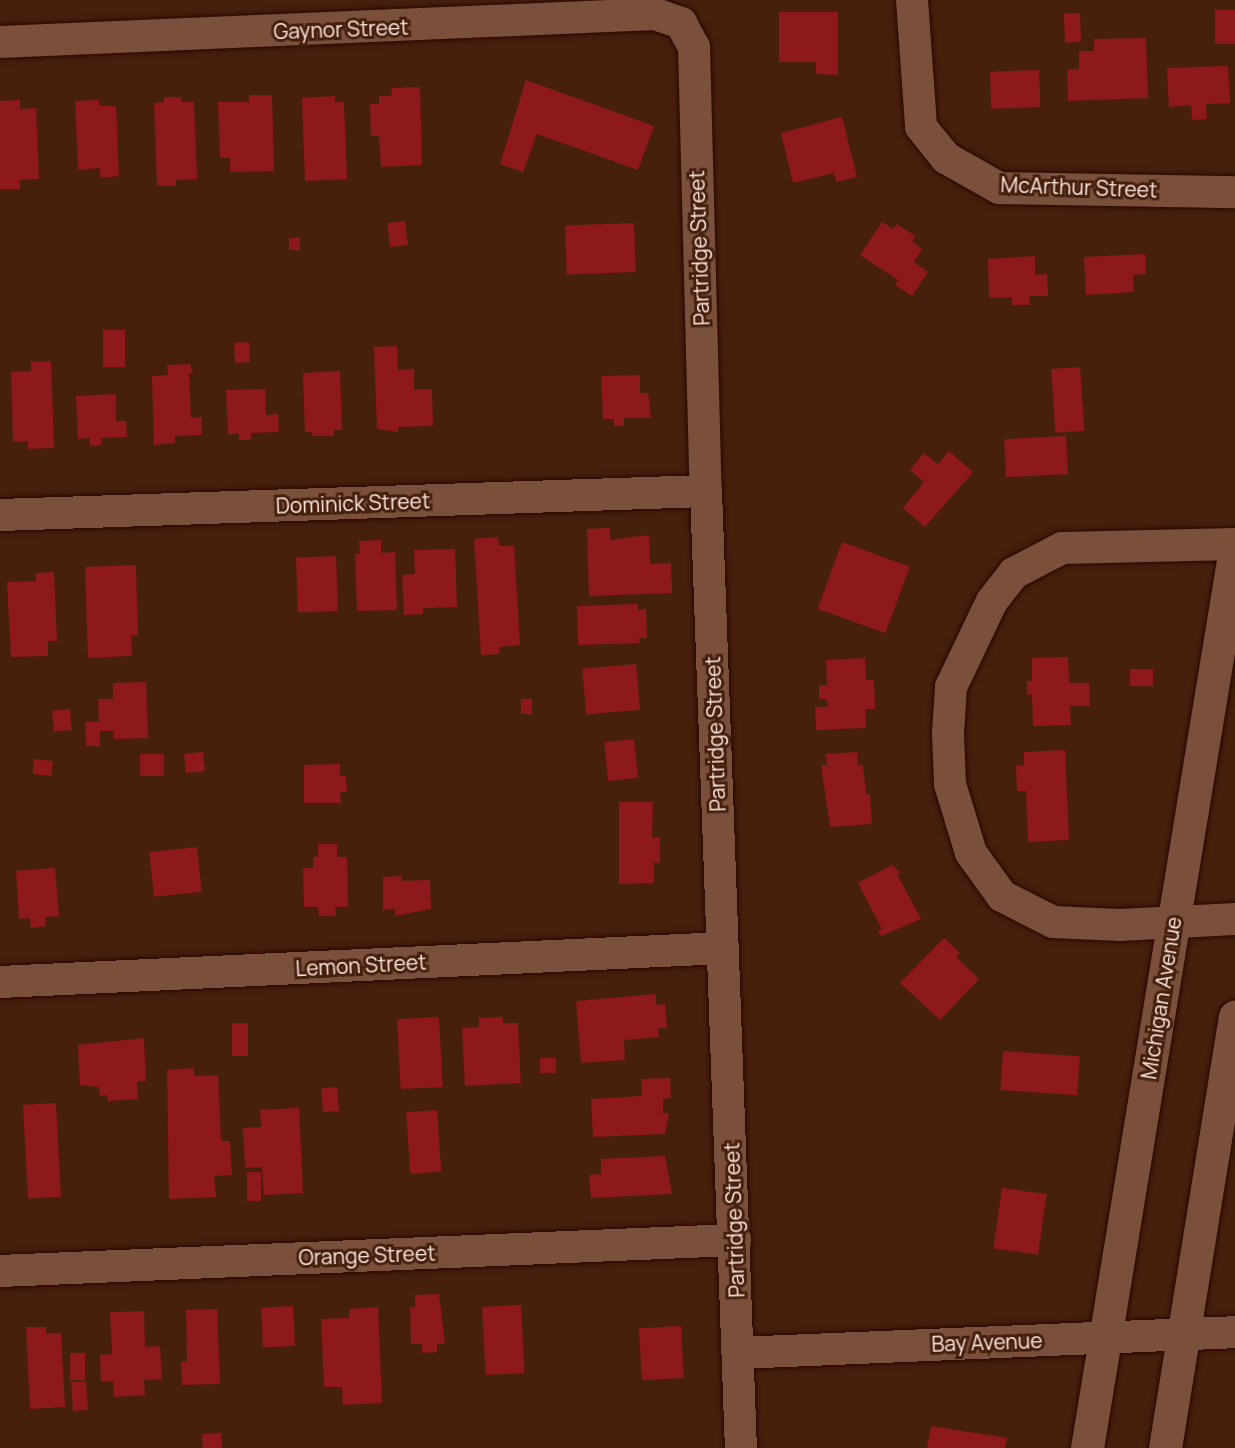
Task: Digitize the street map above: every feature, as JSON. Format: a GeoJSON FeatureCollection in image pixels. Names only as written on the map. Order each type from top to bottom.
{"type":"FeatureCollection","features":[{"type":"Feature","properties":{"kind":"main road","name":"Michigan Avenue"},"geometry":{"type":"LineString","coordinates":[[1087,1448],[1235,546]]}},
{"type":"Feature","properties":{"kind":"main road"},"geometry":{"type":"LineString","coordinates":[[1165,1448],[1235,1017]]}},
{"type":"Feature","properties":{"kind":"street","name":"McArthur Street"},"geometry":{"type":"LineString","coordinates":[[912,4],[921,127],[945,158],[999,188],[1235,192]]}},
{"type":"Feature","properties":{"kind":"street","name":"Gaynor Street"},"geometry":{"type":"LineString","coordinates":[[0,42],[655,14],[681,23]]}},
{"type":"Feature","properties":{"kind":"street","name":"Partridge Street"},"geometry":{"type":"LineString","coordinates":[[681,23],[694,47],[706,491],[741,1448]]}},
{"type":"Feature","properties":{"kind":"street","name":"Dominick Street"},"geometry":{"type":"LineString","coordinates":[[0,515],[706,491]]}},
{"type":"Feature","properties":{"kind":"street"},"geometry":{"type":"LineString","coordinates":[[1235,546],[1062,548],[1014,573],[992,601],[951,687],[948,734],[950,784],[971,853],[1002,896],[1053,922],[1120,926],[1235,920]]}},
{"type":"Feature","properties":{"kind":"street","name":"Lemon Street"},"geometry":{"type":"LineString","coordinates":[[0,982],[723,948]]}},
{"type":"Feature","properties":{"kind":"street","name":"Orange Street"},"geometry":{"type":"LineString","coordinates":[[0,1271],[735,1240]]}},
{"type":"Feature","properties":{"kind":"street","name":"Bay Avenue"},"geometry":{"type":"LineString","coordinates":[[738,1353],[1235,1332]]}},
{"type":"Feature","properties":{"kind":"building"},"geometry":{"type":"Polygon","coordinates":[[[1215,10],[1235,10],[1235,44],[1215,44],[1215,10]]]}},
{"type":"Feature","properties":{"kind":"building"},"geometry":{"type":"Polygon","coordinates":[[[779,12],[838,12],[838,75],[816,74],[816,62],[779,62],[779,12]]]}},
{"type":"Feature","properties":{"kind":"building"},"geometry":{"type":"Polygon","coordinates":[[[1080,13],[1081,42],[1065,43],[1064,14],[1080,13]]]}},
{"type":"Feature","properties":{"kind":"building"},"geometry":{"type":"Polygon","coordinates":[[[1146,38],[1148,98],[1068,101],[1067,70],[1079,69],[1079,51],[1094,51],[1094,39],[1146,38]]]}},
{"type":"Feature","properties":{"kind":"building"},"geometry":{"type":"Polygon","coordinates":[[[1228,66],[1230,103],[1206,104],[1207,119],[1192,120],[1191,105],[1169,107],[1167,68],[1228,66]]]}},
{"type":"Feature","properties":{"kind":"building"},"geometry":{"type":"Polygon","coordinates":[[[1039,70],[1040,107],[991,109],[990,72],[1039,70]]]}},
{"type":"Feature","properties":{"kind":"building"},"geometry":{"type":"Polygon","coordinates":[[[526,80],[654,126],[638,170],[537,134],[523,172],[500,164],[526,80]]]}},
{"type":"Feature","properties":{"kind":"building"},"geometry":{"type":"Polygon","coordinates":[[[420,87],[422,165],[381,167],[379,136],[371,136],[370,104],[379,104],[379,96],[392,96],[391,88],[420,87]]]}},
{"type":"Feature","properties":{"kind":"building"},"geometry":{"type":"Polygon","coordinates":[[[249,95],[272,95],[274,171],[230,172],[230,158],[220,158],[218,102],[249,102],[249,95]]]}},
{"type":"Feature","properties":{"kind":"building"},"geometry":{"type":"Polygon","coordinates":[[[335,96],[335,102],[344,102],[347,179],[305,181],[302,98],[335,96]]]}},
{"type":"Feature","properties":{"kind":"building"},"geometry":{"type":"Polygon","coordinates":[[[164,97],[181,97],[182,102],[194,102],[197,179],[176,180],[176,186],[157,186],[154,103],[164,102],[164,97]]]}},
{"type":"Feature","properties":{"kind":"building"},"geometry":{"type":"Polygon","coordinates":[[[20,100],[20,109],[36,108],[39,179],[20,180],[20,189],[0,189],[0,101],[20,100]]]}},
{"type":"Feature","properties":{"kind":"building"},"geometry":{"type":"Polygon","coordinates":[[[99,100],[99,106],[116,106],[119,176],[100,178],[100,168],[78,170],[75,101],[99,100]]]}},
{"type":"Feature","properties":{"kind":"building"},"geometry":{"type":"Polygon","coordinates":[[[842,117],[857,177],[836,182],[834,173],[793,183],[781,133],[842,117]]]}},
{"type":"Feature","properties":{"kind":"building"},"geometry":{"type":"Polygon","coordinates":[[[405,221],[408,245],[390,247],[387,223],[405,221]]]}},
{"type":"Feature","properties":{"kind":"building"},"geometry":{"type":"Polygon","coordinates":[[[882,222],[893,229],[897,224],[915,236],[912,242],[922,249],[914,262],[928,272],[912,296],[895,285],[898,280],[860,255],[882,222]]]}},
{"type":"Feature","properties":{"kind":"building"},"geometry":{"type":"Polygon","coordinates":[[[634,223],[636,272],[567,274],[565,225],[634,223]]]}},
{"type":"Feature","properties":{"kind":"building"},"geometry":{"type":"Polygon","coordinates":[[[289,238],[300,238],[300,250],[289,250],[289,238]]]}},
{"type":"Feature","properties":{"kind":"building"},"geometry":{"type":"Polygon","coordinates":[[[1145,254],[1146,274],[1133,275],[1134,292],[1086,295],[1084,257],[1145,254]]]}},
{"type":"Feature","properties":{"kind":"building"},"geometry":{"type":"Polygon","coordinates":[[[1035,256],[1035,275],[1047,274],[1048,296],[1029,296],[1030,305],[1012,305],[1012,297],[989,298],[988,259],[1035,256]]]}},
{"type":"Feature","properties":{"kind":"building"},"geometry":{"type":"Polygon","coordinates":[[[103,330],[125,330],[125,367],[103,367],[103,330]]]}},
{"type":"Feature","properties":{"kind":"building"},"geometry":{"type":"Polygon","coordinates":[[[249,342],[250,362],[235,363],[234,343],[249,342]]]}},
{"type":"Feature","properties":{"kind":"building"},"geometry":{"type":"Polygon","coordinates":[[[397,346],[398,370],[414,369],[414,389],[432,389],[433,426],[398,427],[398,432],[377,429],[374,347],[397,346]]]}},
{"type":"Feature","properties":{"kind":"building"},"geometry":{"type":"Polygon","coordinates":[[[51,361],[54,448],[28,449],[28,441],[13,442],[11,372],[31,371],[31,362],[51,361]]]}},
{"type":"Feature","properties":{"kind":"building"},"geometry":{"type":"Polygon","coordinates":[[[190,364],[193,373],[189,373],[191,418],[202,417],[202,435],[175,436],[175,443],[154,445],[152,376],[168,375],[167,365],[190,364]]]}},
{"type":"Feature","properties":{"kind":"building"},"geometry":{"type":"Polygon","coordinates":[[[1080,367],[1084,431],[1056,433],[1051,369],[1080,367]]]}},
{"type":"Feature","properties":{"kind":"building"},"geometry":{"type":"Polygon","coordinates":[[[340,371],[342,430],[334,430],[334,436],[312,436],[312,432],[305,432],[303,373],[340,371]]]}},
{"type":"Feature","properties":{"kind":"building"},"geometry":{"type":"Polygon","coordinates":[[[640,375],[640,393],[648,393],[651,418],[624,418],[624,426],[614,426],[614,419],[603,419],[601,376],[640,375]]]}},
{"type":"Feature","properties":{"kind":"building"},"geometry":{"type":"Polygon","coordinates":[[[265,389],[266,415],[278,414],[279,432],[251,433],[251,440],[239,440],[239,434],[228,434],[226,390],[265,389]]]}},
{"type":"Feature","properties":{"kind":"building"},"geometry":{"type":"Polygon","coordinates":[[[116,394],[116,421],[126,421],[127,437],[101,438],[101,445],[90,446],[90,438],[78,439],[76,396],[116,394]]]}},
{"type":"Feature","properties":{"kind":"building"},"geometry":{"type":"Polygon","coordinates":[[[1066,436],[1068,474],[1006,477],[1004,439],[1066,436]]]}},
{"type":"Feature","properties":{"kind":"building"},"geometry":{"type":"Polygon","coordinates":[[[949,451],[973,472],[925,527],[903,508],[924,482],[910,470],[924,453],[938,464],[949,451]]]}},
{"type":"Feature","properties":{"kind":"building"},"geometry":{"type":"Polygon","coordinates":[[[610,528],[610,540],[649,535],[650,564],[671,563],[672,593],[589,596],[587,529],[610,528]]]}},
{"type":"Feature","properties":{"kind":"building"},"geometry":{"type":"Polygon","coordinates":[[[498,537],[499,546],[514,546],[520,645],[499,647],[500,654],[481,655],[474,539],[498,537]]]}},
{"type":"Feature","properties":{"kind":"building"},"geometry":{"type":"Polygon","coordinates":[[[381,540],[381,553],[395,552],[397,610],[357,611],[355,554],[360,554],[359,541],[381,540]]]}},
{"type":"Feature","properties":{"kind":"building"},"geometry":{"type":"Polygon","coordinates":[[[842,542],[910,567],[885,633],[818,609],[842,542]]]}},
{"type":"Feature","properties":{"kind":"building"},"geometry":{"type":"Polygon","coordinates":[[[455,549],[457,607],[423,608],[423,614],[404,615],[402,575],[415,574],[414,550],[455,549]]]}},
{"type":"Feature","properties":{"kind":"building"},"geometry":{"type":"Polygon","coordinates":[[[336,556],[338,611],[298,612],[296,557],[336,556]]]}},
{"type":"Feature","properties":{"kind":"building"},"geometry":{"type":"Polygon","coordinates":[[[136,565],[138,635],[131,635],[132,656],[88,658],[85,567],[136,565]]]}},
{"type":"Feature","properties":{"kind":"building"},"geometry":{"type":"Polygon","coordinates":[[[54,572],[57,641],[48,641],[48,656],[11,657],[7,582],[36,581],[36,573],[54,572]]]}},
{"type":"Feature","properties":{"kind":"building"},"geometry":{"type":"Polygon","coordinates":[[[638,604],[638,610],[646,609],[647,638],[639,638],[640,643],[578,645],[577,606],[638,604]]]}},
{"type":"Feature","properties":{"kind":"building"},"geometry":{"type":"Polygon","coordinates":[[[1068,657],[1069,683],[1089,683],[1090,706],[1070,706],[1071,725],[1033,726],[1032,694],[1027,695],[1027,681],[1032,681],[1032,658],[1068,657]]]}},
{"type":"Feature","properties":{"kind":"building"},"geometry":{"type":"Polygon","coordinates":[[[865,658],[866,680],[874,680],[875,709],[865,709],[866,728],[816,730],[815,707],[828,707],[827,699],[819,699],[819,685],[827,685],[826,660],[865,658]]]}},
{"type":"Feature","properties":{"kind":"building"},"geometry":{"type":"Polygon","coordinates":[[[636,664],[640,710],[586,715],[582,669],[636,664]]]}},
{"type":"Feature","properties":{"kind":"building"},"geometry":{"type":"Polygon","coordinates":[[[1130,669],[1153,669],[1153,686],[1130,686],[1130,669]]]}},
{"type":"Feature","properties":{"kind":"building"},"geometry":{"type":"Polygon","coordinates":[[[146,682],[148,738],[114,739],[114,731],[100,731],[100,746],[86,746],[85,722],[99,722],[98,699],[113,699],[113,683],[146,682]]]}},
{"type":"Feature","properties":{"kind":"building"},"geometry":{"type":"Polygon","coordinates":[[[521,699],[532,699],[532,714],[521,714],[521,699]]]}},
{"type":"Feature","properties":{"kind":"building"},"geometry":{"type":"Polygon","coordinates":[[[70,709],[72,730],[54,731],[52,711],[70,709]]]}},
{"type":"Feature","properties":{"kind":"building"},"geometry":{"type":"Polygon","coordinates":[[[634,739],[638,778],[608,781],[604,742],[634,739]]]}},
{"type":"Feature","properties":{"kind":"building"},"geometry":{"type":"Polygon","coordinates":[[[1065,750],[1069,840],[1028,842],[1026,791],[1017,791],[1016,766],[1024,765],[1024,752],[1065,750]]]}},
{"type":"Feature","properties":{"kind":"building"},"geometry":{"type":"Polygon","coordinates":[[[203,752],[205,771],[186,773],[184,754],[203,752]]]}},
{"type":"Feature","properties":{"kind":"building"},"geometry":{"type":"Polygon","coordinates":[[[857,752],[858,765],[863,765],[866,794],[870,794],[872,824],[830,827],[821,765],[827,765],[826,754],[857,752]]]}},
{"type":"Feature","properties":{"kind":"building"},"geometry":{"type":"Polygon","coordinates":[[[140,754],[164,754],[164,776],[140,776],[140,754]]]}},
{"type":"Feature","properties":{"kind":"building"},"geometry":{"type":"Polygon","coordinates":[[[34,759],[53,761],[51,776],[32,774],[34,759]]]}},
{"type":"Feature","properties":{"kind":"building"},"geometry":{"type":"Polygon","coordinates":[[[340,764],[340,776],[346,776],[347,792],[340,792],[341,803],[304,803],[304,765],[340,764]]]}},
{"type":"Feature","properties":{"kind":"building"},"geometry":{"type":"Polygon","coordinates":[[[619,802],[653,802],[652,838],[660,838],[660,863],[654,862],[654,883],[619,884],[619,802]]]}},
{"type":"Feature","properties":{"kind":"building"},"geometry":{"type":"Polygon","coordinates":[[[318,844],[337,844],[337,857],[347,857],[348,907],[335,907],[336,916],[319,916],[318,907],[304,907],[303,868],[313,868],[313,857],[318,857],[318,844]]]}},
{"type":"Feature","properties":{"kind":"building"},"geometry":{"type":"Polygon","coordinates":[[[197,847],[202,892],[154,897],[149,852],[197,847]]]}},
{"type":"Feature","properties":{"kind":"building"},"geometry":{"type":"Polygon","coordinates":[[[892,865],[901,873],[897,874],[921,919],[881,936],[878,931],[882,929],[858,883],[892,865]]]}},
{"type":"Feature","properties":{"kind":"building"},"geometry":{"type":"Polygon","coordinates":[[[55,868],[59,916],[45,917],[46,926],[31,928],[30,918],[19,919],[16,871],[55,868]]]}},
{"type":"Feature","properties":{"kind":"building"},"geometry":{"type":"Polygon","coordinates":[[[402,876],[402,881],[430,880],[431,909],[395,916],[395,909],[383,910],[383,877],[402,876]]]}},
{"type":"Feature","properties":{"kind":"building"},"geometry":{"type":"Polygon","coordinates":[[[944,938],[960,953],[956,957],[979,979],[940,1020],[900,983],[944,938]]]}},
{"type":"Feature","properties":{"kind":"building"},"geometry":{"type":"Polygon","coordinates":[[[656,994],[656,1005],[665,1004],[667,1028],[658,1028],[659,1037],[624,1040],[625,1060],[581,1063],[576,1001],[656,994]]]}},
{"type":"Feature","properties":{"kind":"building"},"geometry":{"type":"Polygon","coordinates":[[[439,1017],[443,1087],[401,1089],[397,1019],[439,1017]]]}},
{"type":"Feature","properties":{"kind":"building"},"geometry":{"type":"Polygon","coordinates":[[[503,1017],[503,1023],[518,1023],[521,1083],[465,1086],[462,1028],[479,1027],[479,1018],[503,1017]]]}},
{"type":"Feature","properties":{"kind":"building"},"geometry":{"type":"Polygon","coordinates":[[[232,1023],[248,1023],[248,1056],[232,1056],[232,1023]]]}},
{"type":"Feature","properties":{"kind":"building"},"geometry":{"type":"Polygon","coordinates":[[[144,1038],[146,1081],[137,1082],[138,1099],[107,1101],[107,1095],[100,1096],[99,1087],[80,1085],[78,1045],[144,1038]]]}},
{"type":"Feature","properties":{"kind":"building"},"geometry":{"type":"Polygon","coordinates":[[[1003,1051],[1080,1056],[1077,1095],[1000,1090],[1003,1051]]]}},
{"type":"Feature","properties":{"kind":"building"},"geometry":{"type":"Polygon","coordinates":[[[540,1058],[556,1058],[556,1073],[540,1073],[540,1058]]]}},
{"type":"Feature","properties":{"kind":"building"},"geometry":{"type":"Polygon","coordinates":[[[194,1068],[194,1076],[218,1075],[221,1141],[230,1141],[232,1175],[214,1176],[216,1197],[169,1199],[167,1070],[194,1068]]]}},
{"type":"Feature","properties":{"kind":"building"},"geometry":{"type":"Polygon","coordinates":[[[670,1078],[671,1098],[663,1099],[663,1113],[669,1113],[665,1134],[593,1137],[591,1099],[642,1096],[641,1079],[670,1078]]]}},
{"type":"Feature","properties":{"kind":"building"},"geometry":{"type":"Polygon","coordinates":[[[337,1087],[339,1111],[323,1112],[321,1088],[337,1087]]]}},
{"type":"Feature","properties":{"kind":"building"},"geometry":{"type":"Polygon","coordinates":[[[56,1103],[61,1197],[28,1199],[23,1105],[56,1103]]]}},
{"type":"Feature","properties":{"kind":"building"},"geometry":{"type":"Polygon","coordinates":[[[299,1108],[303,1193],[264,1195],[262,1167],[245,1168],[243,1128],[261,1127],[260,1110],[299,1108]]]}},
{"type":"Feature","properties":{"kind":"building"},"geometry":{"type":"Polygon","coordinates":[[[437,1110],[441,1172],[410,1174],[406,1112],[437,1110]]]}},
{"type":"Feature","properties":{"kind":"building"},"geometry":{"type":"Polygon","coordinates":[[[665,1156],[672,1194],[591,1198],[589,1175],[601,1174],[601,1159],[665,1156]]]}},
{"type":"Feature","properties":{"kind":"building"},"geometry":{"type":"Polygon","coordinates":[[[247,1172],[261,1172],[261,1201],[247,1201],[247,1172]]]}},
{"type":"Feature","properties":{"kind":"building"},"geometry":{"type":"Polygon","coordinates":[[[1002,1188],[1047,1194],[1038,1255],[994,1248],[1002,1188]]]}},
{"type":"Feature","properties":{"kind":"building"},"geometry":{"type":"Polygon","coordinates":[[[439,1294],[445,1344],[437,1344],[437,1352],[422,1353],[422,1344],[411,1344],[410,1307],[415,1307],[415,1295],[439,1294]]]}},
{"type":"Feature","properties":{"kind":"building"},"geometry":{"type":"Polygon","coordinates":[[[521,1305],[525,1373],[486,1375],[482,1307],[521,1305]]]}},
{"type":"Feature","properties":{"kind":"building"},"geometry":{"type":"Polygon","coordinates":[[[293,1306],[295,1346],[263,1348],[261,1308],[293,1306]]]}},
{"type":"Feature","properties":{"kind":"building"},"geometry":{"type":"Polygon","coordinates":[[[378,1307],[382,1403],[343,1405],[342,1387],[324,1387],[321,1319],[349,1318],[349,1309],[378,1307]]]}},
{"type":"Feature","properties":{"kind":"building"},"geometry":{"type":"Polygon","coordinates":[[[217,1309],[220,1384],[182,1385],[181,1362],[187,1361],[186,1310],[217,1309]]]}},
{"type":"Feature","properties":{"kind":"building"},"geometry":{"type":"Polygon","coordinates":[[[144,1311],[145,1347],[160,1346],[162,1379],[144,1380],[145,1395],[114,1397],[113,1381],[101,1382],[100,1355],[112,1354],[110,1312],[144,1311]]]}},
{"type":"Feature","properties":{"kind":"building"},"geometry":{"type":"Polygon","coordinates":[[[681,1326],[684,1378],[642,1380],[639,1328],[681,1326]]]}},
{"type":"Feature","properties":{"kind":"building"},"geometry":{"type":"Polygon","coordinates":[[[26,1327],[46,1327],[46,1333],[61,1333],[65,1407],[30,1409],[26,1327]]]}},
{"type":"Feature","properties":{"kind":"building"},"geometry":{"type":"Polygon","coordinates":[[[70,1353],[85,1353],[85,1380],[70,1380],[70,1353]]]}},
{"type":"Feature","properties":{"kind":"building"},"geometry":{"type":"Polygon","coordinates":[[[86,1381],[88,1410],[73,1411],[71,1382],[86,1381]]]}},
{"type":"Feature","properties":{"kind":"building"},"geometry":{"type":"Polygon","coordinates":[[[931,1426],[1007,1438],[1005,1448],[927,1448],[931,1426]]]}},
{"type":"Feature","properties":{"kind":"building"},"geometry":{"type":"Polygon","coordinates":[[[221,1433],[222,1448],[203,1448],[202,1434],[221,1433]]]}}]}
